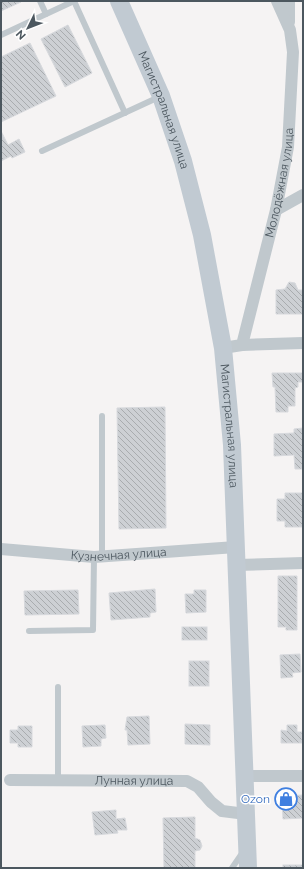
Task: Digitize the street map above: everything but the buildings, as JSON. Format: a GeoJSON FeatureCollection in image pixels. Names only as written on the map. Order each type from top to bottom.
{"type":"FeatureCollection","features":[{"type":"Feature","properties":{"kind":"main road","name":"Магистральная улица"},"geometry":{"type":"LineString","coordinates":[[119,1],[161,96],[183,161],[200,227],[223,348],[232,445],[248,868]]}},
{"type":"Feature","properties":{"kind":"street","name":"Молодёжная улица"},"geometry":{"type":"LineString","coordinates":[[242,345],[276,210],[288,147],[293,60],[290,30],[277,1]]}},
{"type":"Feature","properties":{"kind":"street"},"geometry":{"type":"LineString","coordinates":[[289,1],[290,30]]}},
{"type":"Feature","properties":{"kind":"street"},"geometry":{"type":"LineString","coordinates":[[276,210],[303,195]]}},
{"type":"Feature","properties":{"kind":"street"},"geometry":{"type":"LineString","coordinates":[[223,348],[242,345],[303,343]]}},
{"type":"Feature","properties":{"kind":"street","name":"Кузнечная улица"},"geometry":{"type":"LineString","coordinates":[[1,549],[98,557],[236,547]]}},
{"type":"Feature","properties":{"kind":"street"},"geometry":{"type":"LineString","coordinates":[[237,565],[303,563]]}},
{"type":"Feature","properties":{"kind":"street"},"geometry":{"type":"LineString","coordinates":[[245,776],[303,776]]}},
{"type":"Feature","properties":{"kind":"street","name":"Лунная улица"},"geometry":{"type":"LineString","coordinates":[[10,780],[187,781],[198,787],[211,802],[222,811],[246,814]]}},
{"type":"Feature","properties":{"kind":"lane"},"geometry":{"type":"LineString","coordinates":[[40,1],[46,14]]}},
{"type":"Feature","properties":{"kind":"lane"},"geometry":{"type":"LineString","coordinates":[[1,35],[74,1],[124,113]]}},
{"type":"Feature","properties":{"kind":"lane"},"geometry":{"type":"LineString","coordinates":[[42,151],[161,96]]}},
{"type":"Feature","properties":{"kind":"lane"},"geometry":{"type":"LineString","coordinates":[[29,631],[93,630],[98,557],[102,416]]}},
{"type":"Feature","properties":{"kind":"lane"},"geometry":{"type":"LineString","coordinates":[[58,687],[58,780]]}},
{"type":"Feature","properties":{"kind":"lane"},"geometry":{"type":"LineString","coordinates":[[232,868],[247,845]]}},
{"type":"Feature","properties":{"kind":"place","name":"Ozon"},"geometry":{"type":"Point","coordinates":[286,799]}}]}
